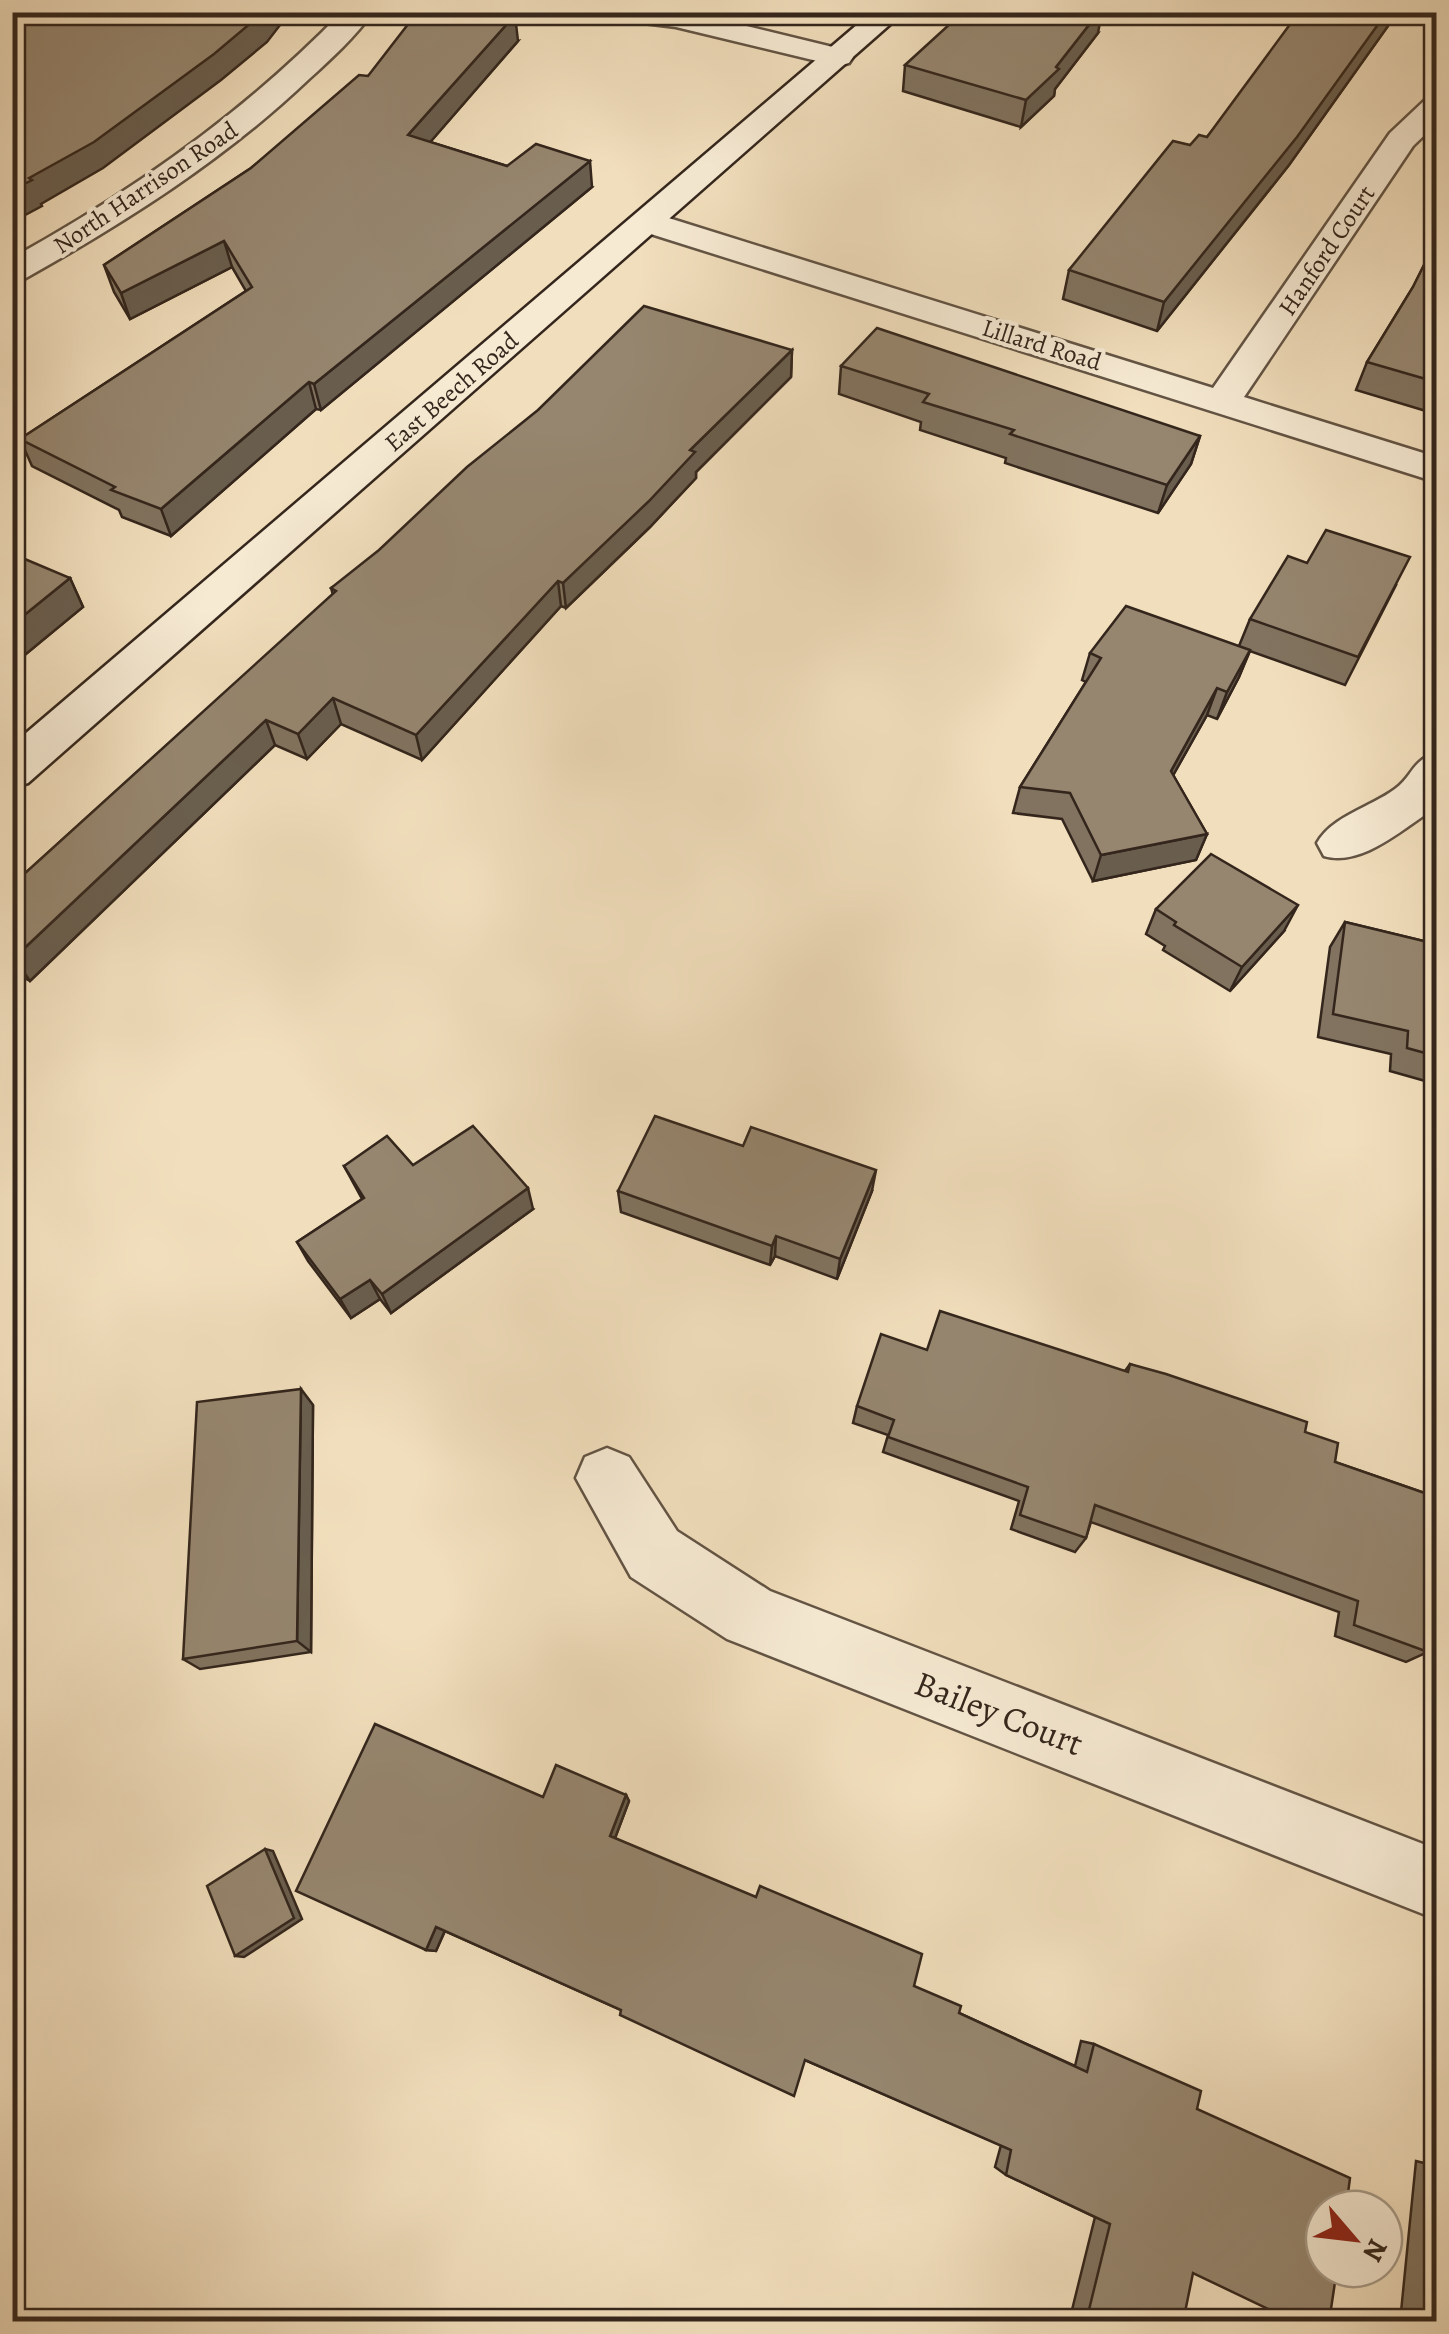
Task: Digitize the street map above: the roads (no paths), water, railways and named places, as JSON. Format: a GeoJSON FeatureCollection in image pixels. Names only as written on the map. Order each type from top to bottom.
{"type":"FeatureCollection","features":[{"type":"Feature","properties":{"kind":"street","name":"North Harrison Road"},"geometry":{"type":"LineString","coordinates":[[12,272],[57,248],[203,154],[314,62],[359,12]]}},
{"type":"Feature","properties":{"kind":"street"},"geometry":{"type":"LineString","coordinates":[[627,12],[676,18],[838,57]]}},
{"type":"Feature","properties":{"kind":"street","name":"East Beech Road"},"geometry":{"type":"LineString","coordinates":[[12,771],[890,12]]}},
{"type":"Feature","properties":{"kind":"street","name":"Hanford Court"},"geometry":{"type":"LineString","coordinates":[[1223,400],[1401,140],[1436,107]]}},
{"type":"Feature","properties":{"kind":"street","name":"Lillard Road"},"geometry":{"type":"LineString","coordinates":[[647,222],[1436,470]]}},
{"type":"Feature","properties":{"kind":"street"},"geometry":{"type":"LineString","coordinates":[[1341,844],[1415,800],[1436,770]]}},
{"type":"Feature","properties":{"kind":"street","name":"Bailey Court"},"geometry":{"type":"LineString","coordinates":[[607,1478],[654,1554],[750,1616],[1436,1884]]}}]}
